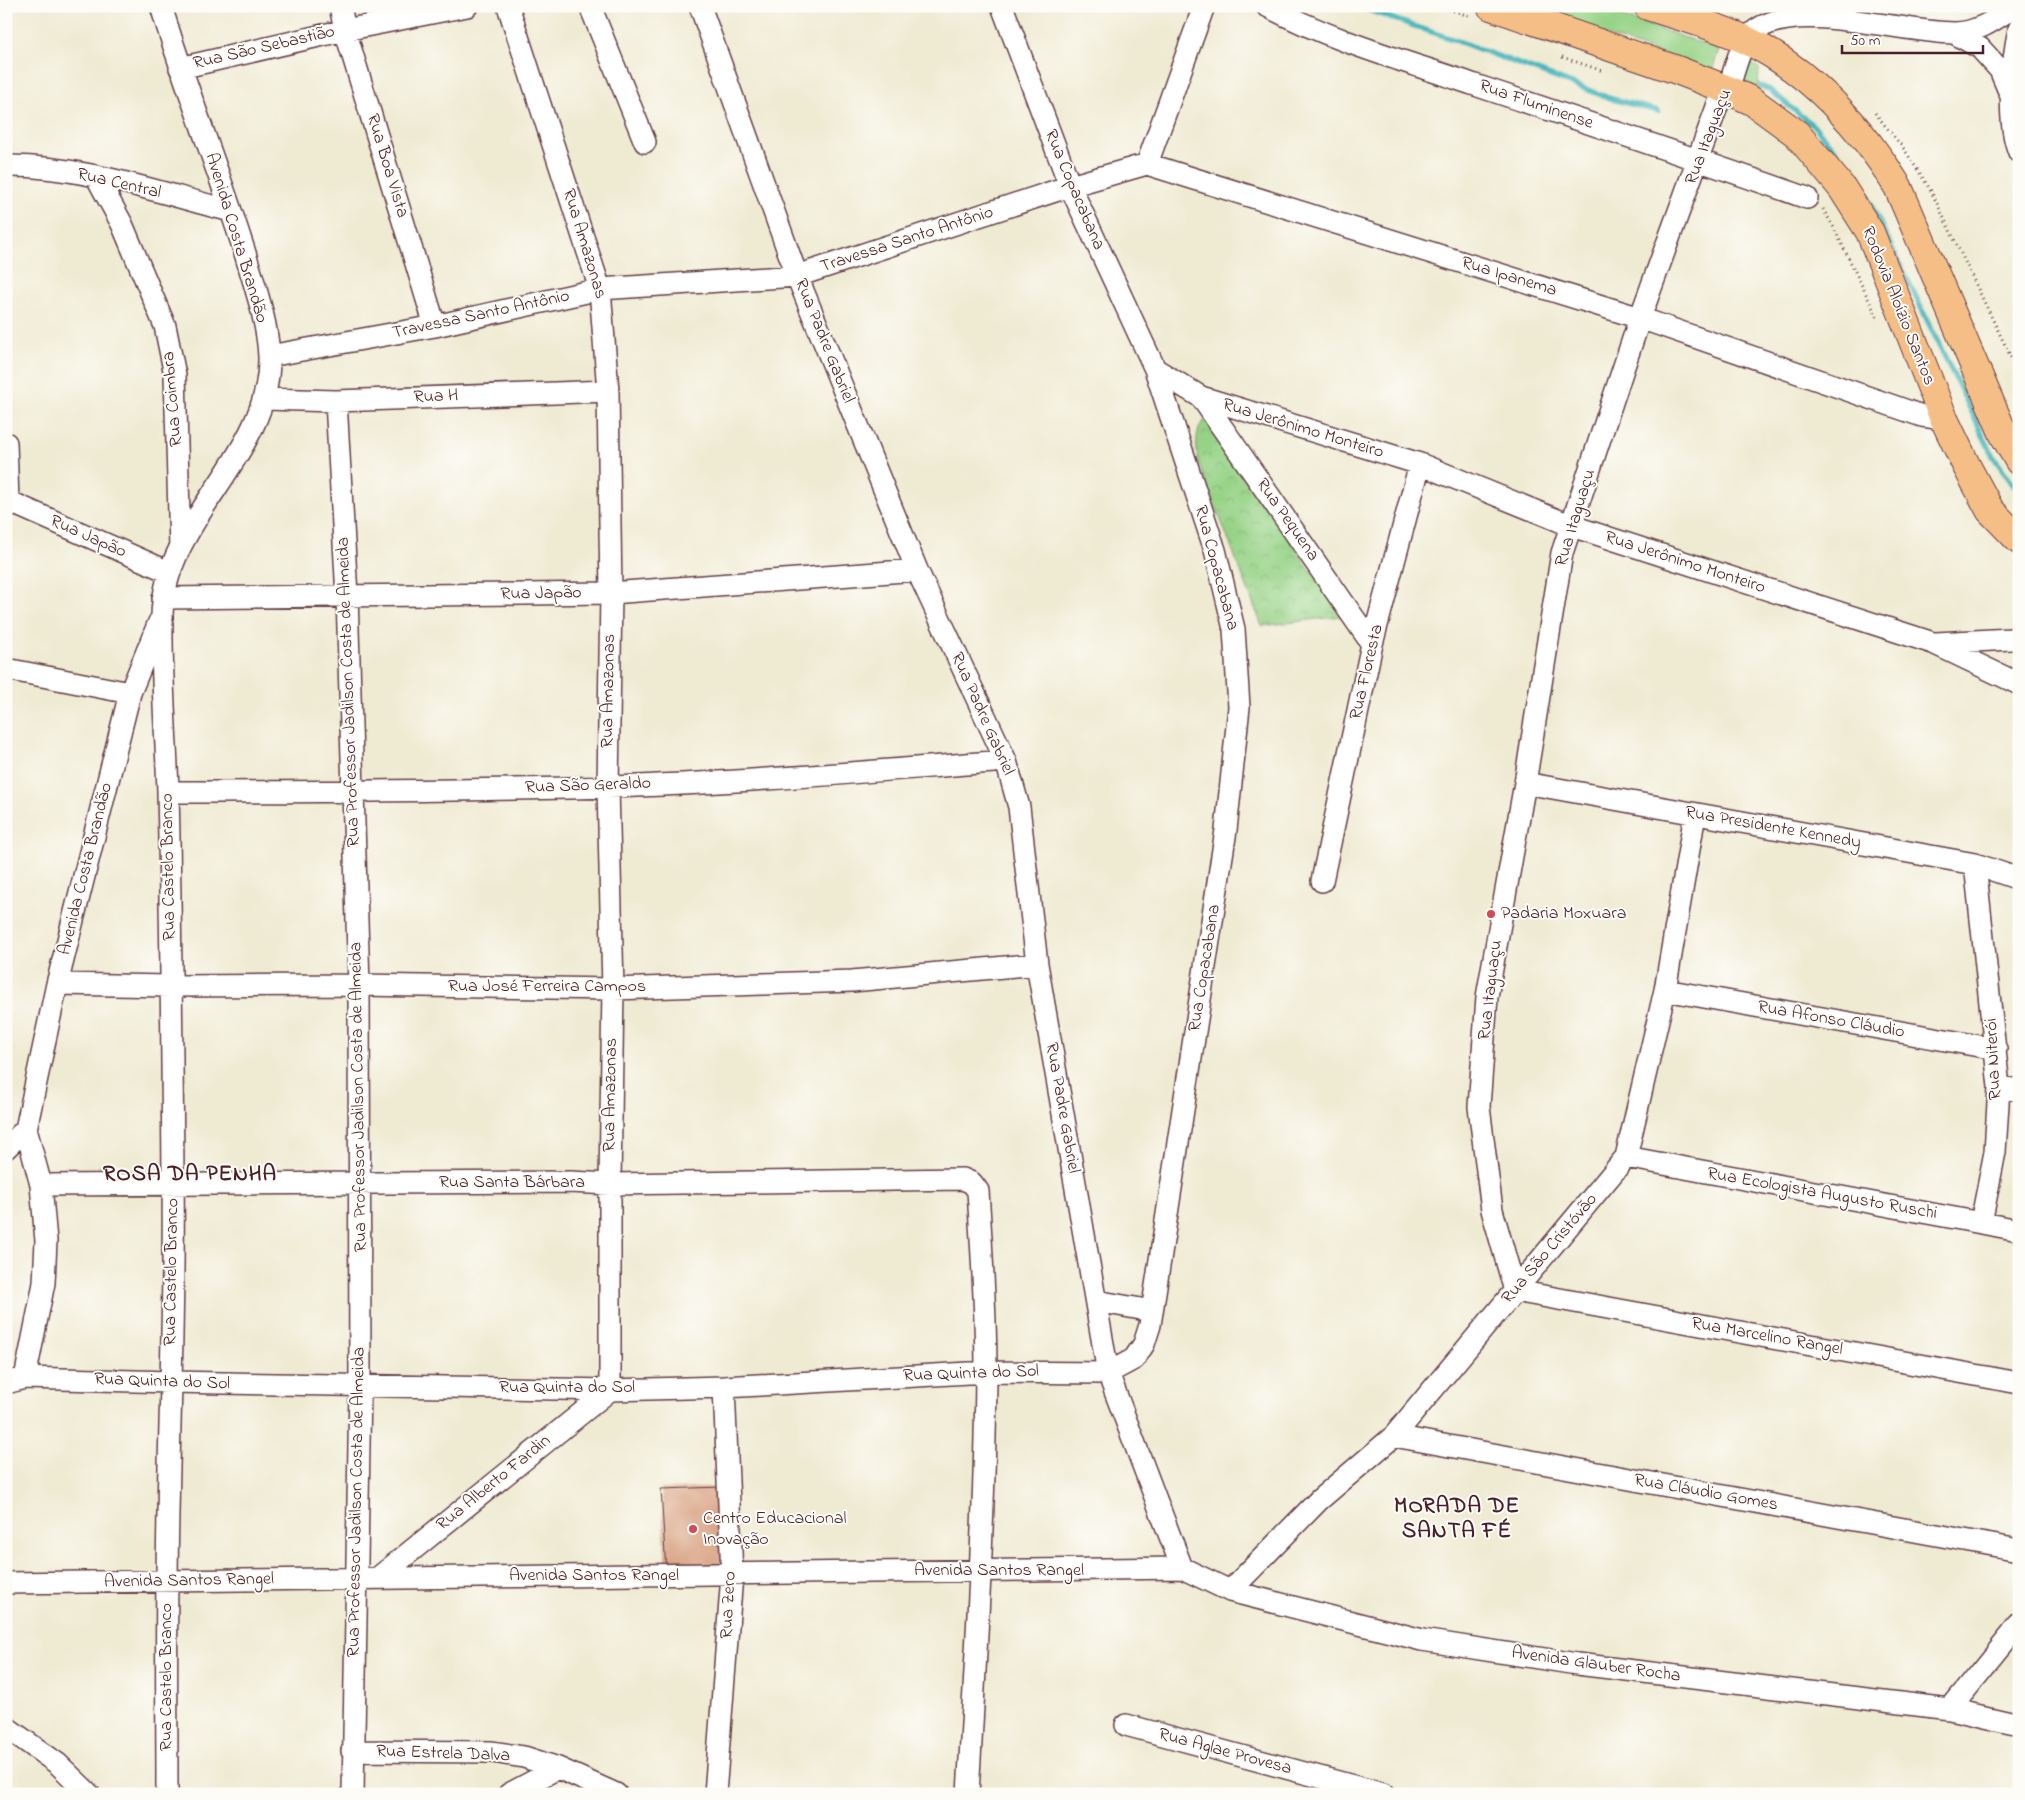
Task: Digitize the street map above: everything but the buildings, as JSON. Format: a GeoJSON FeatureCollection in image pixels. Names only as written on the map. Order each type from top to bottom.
{"type":"FeatureCollection","features":[{"type":"Feature","properties":{"kind":"main road"},"geometry":{"type":"LineString","coordinates":[[1648,6],[1746,40],[1775,57],[1807,80],[1857,127],[1880,156],[1898,187],[2004,435],[2019,461]]}},
{"type":"Feature","properties":{"kind":"main road","name":"Rodovia Aloízio Santos"},"geometry":{"type":"LineString","coordinates":[[1482,12],[1677,70],[1752,101],[1797,134],[1842,188],[1870,232],[1944,419],[1990,510],[2016,551]]}},
{"type":"Feature","properties":{"kind":"street","name":"Avenida Costa Brandão"},"geometry":{"type":"LineString","coordinates":[[161,6],[180,68],[231,211],[260,304],[269,356],[265,399],[246,442],[211,494],[180,548],[169,572]]}},
{"type":"Feature","properties":{"kind":"street","name":"Rua Boa Vista"},"geometry":{"type":"LineString","coordinates":[[340,6],[345,30],[435,326]]}},
{"type":"Feature","properties":{"kind":"street","name":"Rua São Sebastião"},"geometry":{"type":"LineString","coordinates":[[180,68],[345,30],[467,6]]}},
{"type":"Feature","properties":{"kind":"street","name":"Rua Amazonas"},"geometry":{"type":"LineString","coordinates":[[508,6],[600,289],[608,391],[611,593],[608,787],[613,988],[610,1184],[610,1390]]}},
{"type":"Feature","properties":{"kind":"street"},"geometry":{"type":"LineString","coordinates":[[590,6],[645,142]]}},
{"type":"Feature","properties":{"kind":"street","name":"Rua Padre Gabriel"},"geometry":{"type":"LineString","coordinates":[[700,6],[797,276],[917,570],[1006,761],[1019,807],[1037,964],[1108,1373],[1182,1568]]}},
{"type":"Feature","properties":{"kind":"street","name":"Rua Copacabana"},"geometry":{"type":"LineString","coordinates":[[1002,6],[1070,186],[1155,370],[1215,550],[1234,629],[1238,707],[1226,830],[1150,1325],[1144,1344],[1134,1359],[1108,1373]]}},
{"type":"Feature","properties":{"kind":"street"},"geometry":{"type":"LineString","coordinates":[[1070,186],[1147,164],[1204,6]]}},
{"type":"Feature","properties":{"kind":"street","name":"Rua Fluminense"},"geometry":{"type":"LineString","coordinates":[[1267,6],[1294,21],[1352,43],[1699,160],[1814,202]]}},
{"type":"Feature","properties":{"kind":"street"},"geometry":{"type":"LineString","coordinates":[[1746,40],[1755,30],[1769,22],[1808,14],[1954,33],[1982,28],[2012,6]]}},
{"type":"Feature","properties":{"kind":"street"},"geometry":{"type":"LineString","coordinates":[[2019,30],[2011,98],[2016,144],[2019,152]]}},
{"type":"Feature","properties":{"kind":"street"},"geometry":{"type":"LineString","coordinates":[[1954,33],[1980,48],[2000,70],[2011,98]]}},
{"type":"Feature","properties":{"kind":"street","name":"Rua Itaguaçu"},"geometry":{"type":"LineString","coordinates":[[1515,1291],[1492,1210],[1479,1107],[1486,996],[1525,783],[1562,553],[1640,318],[1718,104],[1728,90],[1746,40]]}},
{"type":"Feature","properties":{"kind":"street","name":"Rua Ipanema"},"geometry":{"type":"LineString","coordinates":[[1147,164],[1640,318],[1922,416],[1944,419]]}},
{"type":"Feature","properties":{"kind":"street","name":"Rua Central"},"geometry":{"type":"LineString","coordinates":[[6,166],[27,166],[96,176],[231,211]]}},
{"type":"Feature","properties":{"kind":"street","name":"Rua Coimbra"},"geometry":{"type":"LineString","coordinates":[[96,176],[122,224],[165,326],[175,375],[180,548]]}},
{"type":"Feature","properties":{"kind":"street","name":"Travessa Santo Antônio"},"geometry":{"type":"LineString","coordinates":[[269,356],[435,326],[600,289],[797,276],[1070,186]]}},
{"type":"Feature","properties":{"kind":"street","name":"Rua Jerônimo Monteiro"},"geometry":{"type":"LineString","coordinates":[[1155,370],[1201,397],[1420,464],[1572,526],[1934,643],[2019,684]]}},
{"type":"Feature","properties":{"kind":"street","name":"Rua H"},"geometry":{"type":"LineString","coordinates":[[265,399],[336,401],[608,391]]}},
{"type":"Feature","properties":{"kind":"street","name":"Rua Pequena"},"geometry":{"type":"LineString","coordinates":[[1201,397],[1372,644]]}},
{"type":"Feature","properties":{"kind":"street","name":"Rua Professor Jadilson Costa de Almeida"},"geometry":{"type":"LineString","coordinates":[[336,401],[346,596],[359,985],[360,1386],[352,1751],[353,1794]]}},
{"type":"Feature","properties":{"kind":"street"},"geometry":{"type":"LineString","coordinates":[[6,443],[7,504]]}},
{"type":"Feature","properties":{"kind":"street","name":"Rua Floresta"},"geometry":{"type":"LineString","coordinates":[[1322,881],[1372,644],[1420,464]]}},
{"type":"Feature","properties":{"kind":"street","name":"Rua Japão"},"geometry":{"type":"LineString","coordinates":[[7,504],[169,572]]}},
{"type":"Feature","properties":{"kind":"street","name":"Rua Japão"},"geometry":{"type":"LineString","coordinates":[[162,606],[346,596],[611,593],[917,570]]}},
{"type":"Feature","properties":{"kind":"street","name":"Rua Castelo Branco"},"geometry":{"type":"LineString","coordinates":[[167,1794],[166,1582],[174,1184],[168,792],[162,606],[169,572]]}},
{"type":"Feature","properties":{"kind":"street","name":"Avenida Costa Brandão"},"geometry":{"type":"LineString","coordinates":[[26,1129],[56,984],[130,694],[162,606]]}},
{"type":"Feature","properties":{"kind":"street"},"geometry":{"type":"LineString","coordinates":[[1934,643],[2019,637]]}},
{"type":"Feature","properties":{"kind":"street"},"geometry":{"type":"LineString","coordinates":[[6,669],[130,694]]}},
{"type":"Feature","properties":{"kind":"street","name":"Rua São Geraldo"},"geometry":{"type":"LineString","coordinates":[[168,792],[352,792],[608,787],[783,778],[1006,761]]}},
{"type":"Feature","properties":{"kind":"street","name":"Rua Presidente Kennedy"},"geometry":{"type":"LineString","coordinates":[[1525,783],[1975,864],[2019,879]]}},
{"type":"Feature","properties":{"kind":"street","name":"Rua São Cristóvão"},"geometry":{"type":"LineString","coordinates":[[1230,1591],[1319,1500],[1394,1436],[1626,1157],[1666,990],[1695,814]]}},
{"type":"Feature","properties":{"kind":"street","name":"Rua Niterói"},"geometry":{"type":"LineString","coordinates":[[1975,864],[1996,1049],[2009,1089],[1981,1223]]}},
{"type":"Feature","properties":{"kind":"street","name":"Rua José Ferreira Campos"},"geometry":{"type":"LineString","coordinates":[[56,984],[613,988],[852,981],[1037,964]]}},
{"type":"Feature","properties":{"kind":"street","name":"Rua Afonso Cláudio"},"geometry":{"type":"LineString","coordinates":[[1666,990],[1996,1049]]}},
{"type":"Feature","properties":{"kind":"street"},"geometry":{"type":"LineString","coordinates":[[6,1148],[26,1129],[41,1185],[46,1241],[44,1283],[16,1380]]}},
{"type":"Feature","properties":{"kind":"street","name":"Rua Ecologista Augusto Ruschi"},"geometry":{"type":"LineString","coordinates":[[1626,1157],[2019,1230]]}},
{"type":"Feature","properties":{"kind":"street","name":"Rua Santa Bárbara"},"geometry":{"type":"LineString","coordinates":[[41,1185],[610,1184],[963,1179],[972,1183],[978,1191],[984,1271],[986,1372]]}},
{"type":"Feature","properties":{"kind":"street","name":"Rua Marcelino Rangel"},"geometry":{"type":"LineString","coordinates":[[1515,1291],[2019,1383]]}},
{"type":"Feature","properties":{"kind":"street"},"geometry":{"type":"LineString","coordinates":[[1096,1301],[1152,1311]]}},
{"type":"Feature","properties":{"kind":"street"},"geometry":{"type":"LineString","coordinates":[[968,1794],[981,1570],[986,1372]]}},
{"type":"Feature","properties":{"kind":"street","name":"Rua Quinta do Sol"},"geometry":{"type":"LineString","coordinates":[[16,1380],[610,1390],[724,1387],[986,1372],[1108,1373]]}},
{"type":"Feature","properties":{"kind":"street","name":"Rua Zero"},"geometry":{"type":"LineString","coordinates":[[715,1794],[732,1575],[724,1387]]}},
{"type":"Feature","properties":{"kind":"street","name":"Rua Alberto Fardin"},"geometry":{"type":"LineString","coordinates":[[379,1577],[610,1390]]}},
{"type":"Feature","properties":{"kind":"street","name":"Rua Cláudio Gomes"},"geometry":{"type":"LineString","coordinates":[[1394,1436],[2019,1550]]}},
{"type":"Feature","properties":{"kind":"street","name":"Avenida Santos Rangel"},"geometry":{"type":"LineString","coordinates":[[6,1583],[166,1582],[356,1577],[732,1575],[1182,1568]]}},
{"type":"Feature","properties":{"kind":"street","name":"Avenida Glauber Rocha"},"geometry":{"type":"LineString","coordinates":[[1182,1568],[1230,1591],[1422,1640],[1577,1664],[1950,1709],[2019,1724]]}},
{"type":"Feature","properties":{"kind":"street"},"geometry":{"type":"LineString","coordinates":[[1950,1709],[2019,1624]]}},
{"type":"Feature","properties":{"kind":"street","name":"Rua Aglae Provesa"},"geometry":{"type":"LineString","coordinates":[[1126,1725],[1383,1794]]}},
{"type":"Feature","properties":{"kind":"street"},"geometry":{"type":"LineString","coordinates":[[6,1727],[58,1764],[89,1794]]}},
{"type":"Feature","properties":{"kind":"street","name":"Rua Estrela Dalva"},"geometry":{"type":"LineString","coordinates":[[352,1751],[492,1752],[524,1757],[558,1768],[616,1794]]}},
{"type":"Feature","properties":{"kind":"street"},"geometry":{"type":"LineString","coordinates":[[509,1794],[558,1768]]}},
{"type":"Feature","properties":{"kind":"path"},"geometry":{"type":"LineString","coordinates":[[1439,6],[1482,12]]}},
{"type":"Feature","properties":{"kind":"path"},"geometry":{"type":"LineString","coordinates":[[1556,54],[1580,64],[1609,72]]}},
{"type":"Feature","properties":{"kind":"path"},"geometry":{"type":"LineString","coordinates":[[1814,202],[1833,226],[1879,321]]}},
{"type":"Feature","properties":{"kind":"path"},"geometry":{"type":"LineString","coordinates":[[2016,551],[2019,568]]}},
{"type":"Feature","properties":{"kind":"green space"},"geometry":{"type":"Polygon","coordinates":[[[1518,6],[1591,6],[1719,49],[1712,71],[1518,6]]]}},
{"type":"Feature","properties":{"kind":"green space"},"geometry":{"type":"Polygon","coordinates":[[[1739,57],[1759,68],[1758,94],[1733,80],[1739,57]]]}},
{"type":"Feature","properties":{"kind":"green space"},"geometry":{"type":"Polygon","coordinates":[[[1204,421],[1208,421],[1342,616],[1262,626],[1199,464],[1197,436],[1204,421]]]}},
{"type":"Feature","properties":{"kind":"waterway"},"geometry":{"type":"LineString","coordinates":[[1356,6],[1455,40],[1612,99],[1658,111]]}},
{"type":"Feature","properties":{"kind":"waterway"},"geometry":{"type":"LineString","coordinates":[[1761,86],[1770,90],[1816,128],[1849,167],[1866,194],[1993,456],[2019,493]]}},
{"type":"Feature","properties":{"kind":"place","name":"Padaria Moxuara"},"geometry":{"type":"Point","coordinates":[1491,914]}},
{"type":"Feature","properties":{"kind":"place","name":"Centro Educacional Inovação"},"geometry":{"type":"Point","coordinates":[693,1529]}},
{"type":"Feature","properties":{"kind":"district","name":"ROSA DA PENHA"},"geometry":{"type":"Point","coordinates":[190,1175]}},
{"type":"Feature","properties":{"kind":"district","name":"MORADA DE SANTA FÉ"},"geometry":{"type":"Point","coordinates":[1457,1520]}}]}
